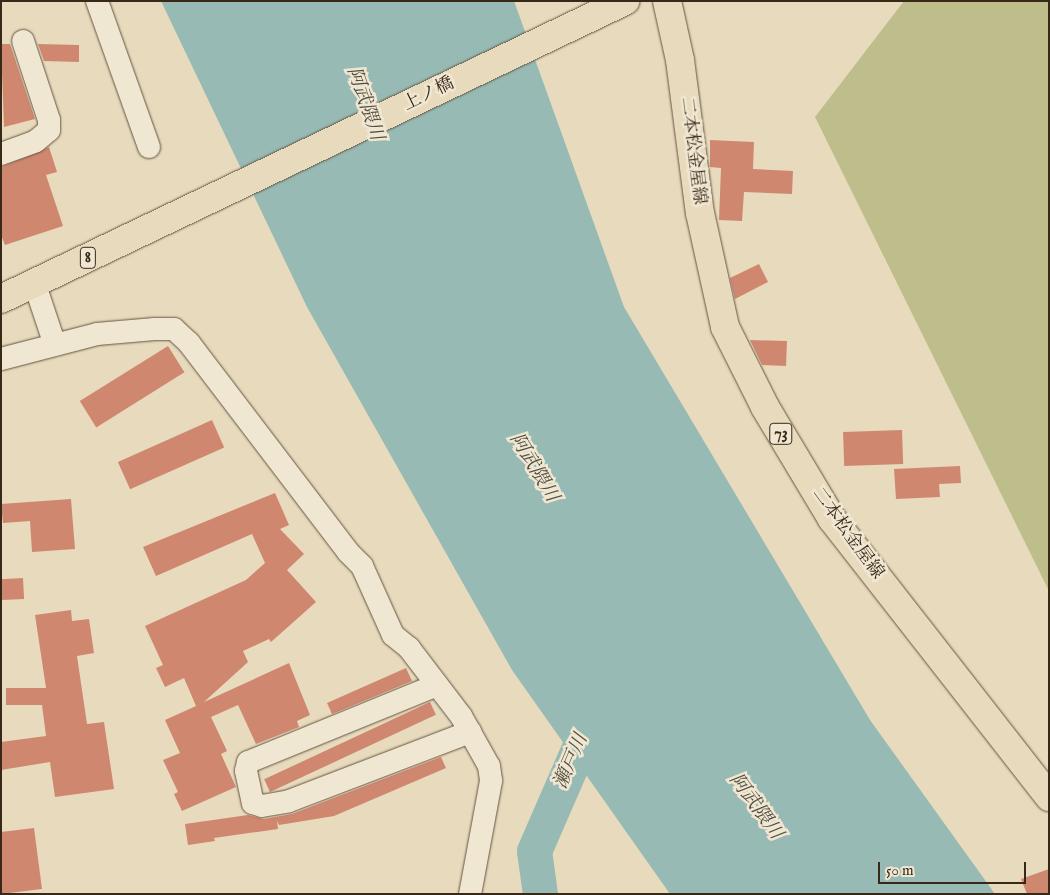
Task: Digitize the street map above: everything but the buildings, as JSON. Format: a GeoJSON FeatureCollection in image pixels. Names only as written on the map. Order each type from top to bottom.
{"type":"FeatureCollection","features":[{"type":"Feature","properties":{"kind":"main road","name":"二本松金屋線"},"geometry":{"type":"LineString","coordinates":[[667,1],[680,60],[700,213],[725,327],[765,407],[832,519],[1049,797]]}},
{"type":"Feature","properties":{"kind":"main road","name":"上ノ橋"},"geometry":{"type":"LineString","coordinates":[[34,282],[175,217],[613,6]]}},
{"type":"Feature","properties":{"kind":"main road","name":"8"},"geometry":{"type":"LineString","coordinates":[[1,299],[34,282]]}},
{"type":"Feature","properties":{"kind":"street"},"geometry":{"type":"LineString","coordinates":[[97,1],[149,147]]}},
{"type":"Feature","properties":{"kind":"street"},"geometry":{"type":"LineString","coordinates":[[1,154],[36,141],[49,130],[49,120],[23,41]]}},
{"type":"Feature","properties":{"kind":"street"},"geometry":{"type":"LineString","coordinates":[[34,282],[55,345]]}},
{"type":"Feature","properties":{"kind":"street"},"geometry":{"type":"LineString","coordinates":[[1,359],[97,334],[166,329],[181,333],[348,552],[362,566],[393,635],[409,648],[438,685],[470,732],[489,766],[491,781],[470,894]]}},
{"type":"Feature","properties":{"kind":"street"},"geometry":{"type":"LineString","coordinates":[[438,685],[248,762],[246,771],[253,803],[262,806],[290,801],[470,732]]}},
{"type":"Feature","properties":{"kind":"shaded area"},"geometry":{"type":"Polygon","coordinates":[[[904,1],[1049,1],[1049,591],[815,117],[904,1]]]}},
{"type":"Feature","properties":{"kind":"water","name":"阿武隈川"},"geometry":{"type":"Polygon","coordinates":[[[161,1],[514,1],[624,307],[870,720],[995,894],[670,894],[512,670],[307,307],[161,1]]]}},
{"type":"Feature","properties":{"kind":"waterway","name":"瀬戸川"},"geometry":{"type":"LineString","coordinates":[[540,894],[534,851],[594,713]]}}]}
